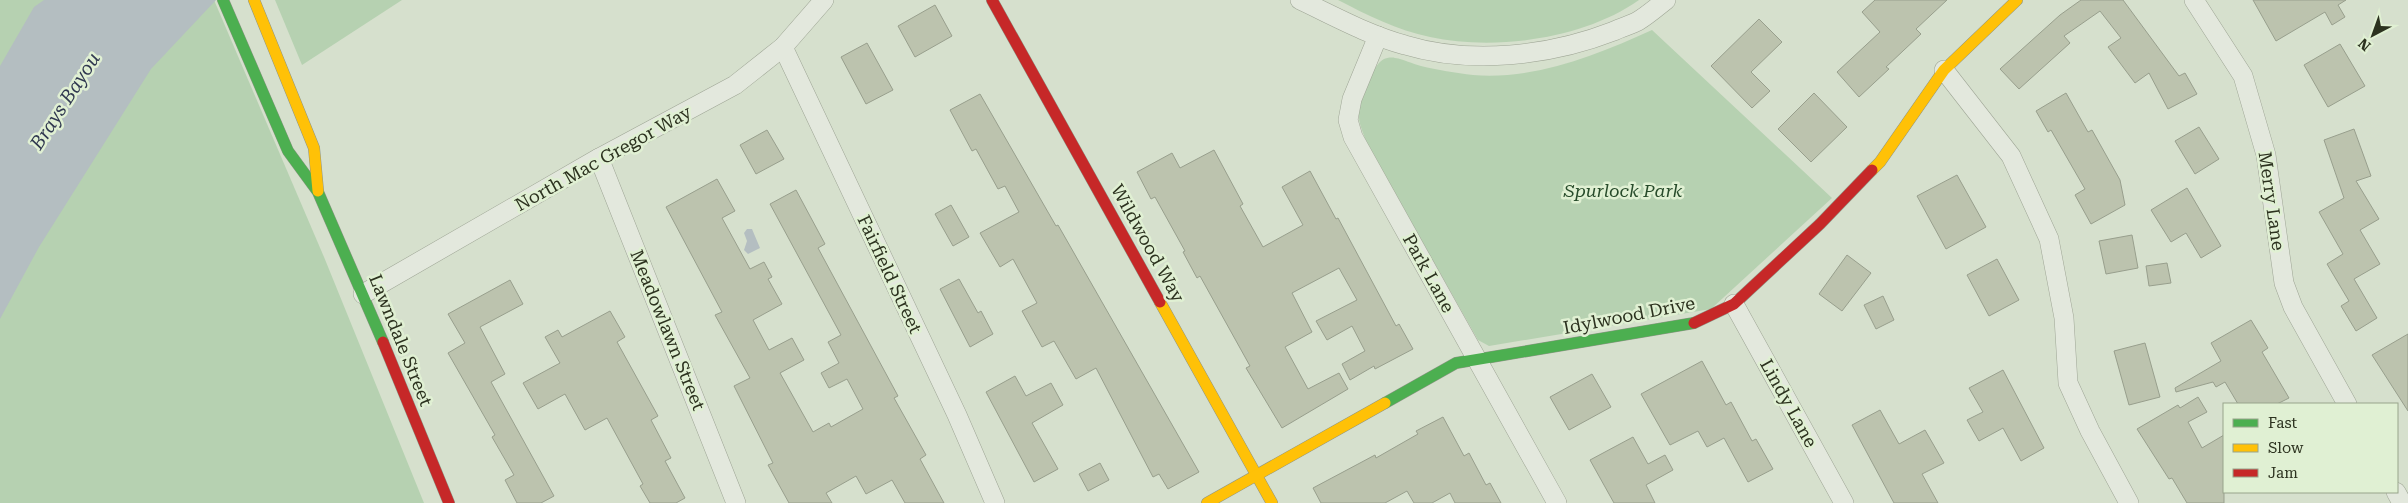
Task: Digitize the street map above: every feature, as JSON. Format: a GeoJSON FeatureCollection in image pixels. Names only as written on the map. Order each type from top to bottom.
{"type":"FeatureCollection","features":[{"type":"Feature","properties":{"kind":"street","name":"Lawndale Street"},"geometry":{"type":"LineString","coordinates":[[223,0],[288,151],[318,192],[364,294],[449,503]]}},
{"type":"Feature","properties":{"kind":"street","name":"Lawndale Street"},"geometry":{"type":"LineString","coordinates":[[254,0],[314,148],[318,192]]}},
{"type":"Feature","properties":{"kind":"street","name":"North Mac Gregor Way"},"geometry":{"type":"LineString","coordinates":[[364,294],[599,158],[735,85],[783,47],[824,0]]}},
{"type":"Feature","properties":{"kind":"street","name":"Wildwood Way"},"geometry":{"type":"LineString","coordinates":[[992,0],[1272,503]]}},
{"type":"Feature","properties":{"kind":"street"},"geometry":{"type":"LineString","coordinates":[[1300,0],[1378,36],[1406,46],[1442,53],[1476,56],[1533,51],[1583,42],[1638,21],[1666,0]]}},
{"type":"Feature","properties":{"kind":"street","name":"Idylwood Drive"},"geometry":{"type":"LineString","coordinates":[[1207,503],[1456,363],[1699,322],[1734,304],[1820,224],[1880,162],[1944,70],[2017,0]]}},
{"type":"Feature","properties":{"kind":"street","name":"Merry Lane"},"geometry":{"type":"LineString","coordinates":[[2194,0],[2243,76],[2266,155],[2284,283],[2293,307],[2346,403]]}},
{"type":"Feature","properties":{"kind":"street","name":"Park Lane"},"geometry":{"type":"LineString","coordinates":[[1378,36],[1352,99],[1348,120],[1353,137],[1557,503]]}},
{"type":"Feature","properties":{"kind":"street","name":"Fairfield Street"},"geometry":{"type":"LineString","coordinates":[[783,47],[952,406],[995,503]]}},
{"type":"Feature","properties":{"kind":"street"},"geometry":{"type":"LineString","coordinates":[[1944,70],[2011,156],[2049,239],[2064,318],[2068,383],[2090,431],[2129,503]]}},
{"type":"Feature","properties":{"kind":"street","name":"Meadowlawn Street"},"geometry":{"type":"LineString","coordinates":[[599,158],[736,503]]}},
{"type":"Feature","properties":{"kind":"street","name":"Lindy Lane"},"geometry":{"type":"LineString","coordinates":[[1734,304],[1844,503]]}},
{"type":"Feature","properties":{"kind":"green space"},"geometry":{"type":"Polygon","coordinates":[[[0,0],[214,0],[324,257],[424,503],[0,503],[0,0]]]}},
{"type":"Feature","properties":{"kind":"green space"},"geometry":{"type":"Polygon","coordinates":[[[275,0],[402,0],[302,65],[275,0]]]}},
{"type":"Feature","properties":{"kind":"green space"},"geometry":{"type":"Polygon","coordinates":[[[1338,0],[1639,0],[1617,13],[1566,33],[1510,42],[1482,43],[1455,41],[1418,34],[1382,22],[1338,0]]]}},
{"type":"Feature","properties":{"kind":"green space","name":"Spurlock Park"},"geometry":{"type":"Polygon","coordinates":[[[1652,30],[1832,198],[1711,309],[1489,346],[1478,340],[1366,142],[1360,123],[1359,111],[1366,85],[1374,69],[1384,59],[1394,58],[1427,67],[1473,75],[1497,76],[1520,74],[1543,70],[1588,57],[1652,30]]]}},
{"type":"Feature","properties":{"kind":"water","name":"Brays Bayou"},"geometry":{"type":"Polygon","coordinates":[[[44,0],[216,0],[151,69],[39,247],[0,319],[0,66],[34,7],[44,0]]]}},
{"type":"Feature","properties":{"kind":"water"},"geometry":{"type":"Polygon","coordinates":[[[747,229],[752,229],[760,248],[748,254],[744,250],[747,241],[744,233],[747,229]]]}},
{"type":"Feature","properties":{"kind":"building"},"geometry":{"type":"Polygon","coordinates":[[[1875,0],[1947,0],[1916,29],[1921,34],[1886,67],[1889,69],[1859,97],[1837,72],[1880,32],[1862,12],[1875,0]]]}},
{"type":"Feature","properties":{"kind":"building"},"geometry":{"type":"Polygon","coordinates":[[[2081,0],[2123,0],[2179,76],[2185,73],[2197,94],[2168,109],[2149,73],[2135,83],[2108,47],[2121,38],[2100,11],[2064,36],[2070,43],[2019,89],[2000,69],[2060,15],[2081,0]]]}},
{"type":"Feature","properties":{"kind":"building"},"geometry":{"type":"Polygon","coordinates":[[[2253,0],[2346,0],[2338,5],[2345,17],[2332,25],[2325,12],[2276,41],[2253,0]]]}},
{"type":"Feature","properties":{"kind":"building"},"geometry":{"type":"Polygon","coordinates":[[[935,5],[952,36],[915,57],[898,26],[935,5]]]}},
{"type":"Feature","properties":{"kind":"building"},"geometry":{"type":"Polygon","coordinates":[[[1759,19],[1782,42],[1751,72],[1770,91],[1752,108],[1711,66],[1759,19]]]}},
{"type":"Feature","properties":{"kind":"building"},"geometry":{"type":"Polygon","coordinates":[[[867,43],[893,90],[866,104],[841,57],[867,43]]]}},
{"type":"Feature","properties":{"kind":"building"},"geometry":{"type":"Polygon","coordinates":[[[2340,44],[2365,86],[2328,107],[2304,65],[2340,44]]]}},
{"type":"Feature","properties":{"kind":"building"},"geometry":{"type":"Polygon","coordinates":[[[1814,93],[1847,127],[1811,162],[1778,129],[1814,93]]]}},
{"type":"Feature","properties":{"kind":"building"},"geometry":{"type":"Polygon","coordinates":[[[2066,93],[2088,132],[2092,130],[2120,180],[2125,205],[2091,224],[2075,195],[2085,189],[2051,130],[2048,132],[2036,111],[2066,93]]]}},
{"type":"Feature","properties":{"kind":"building"},"geometry":{"type":"Polygon","coordinates":[[[980,94],[1056,226],[1058,225],[1199,472],[1168,489],[1159,474],[1153,477],[1096,368],[1076,379],[1054,341],[1042,347],[1022,311],[1037,303],[1013,259],[1000,267],[980,233],[1019,212],[1005,186],[998,189],[976,149],[972,151],[950,110],[980,94]]]}},
{"type":"Feature","properties":{"kind":"building"},"geometry":{"type":"Polygon","coordinates":[[[2199,127],[2219,159],[2195,174],[2175,141],[2199,127]]]}},
{"type":"Feature","properties":{"kind":"building"},"geometry":{"type":"Polygon","coordinates":[[[2354,129],[2371,176],[2356,181],[2379,219],[2360,230],[2380,264],[2354,279],[2377,318],[2356,331],[2341,306],[2349,301],[2327,264],[2343,254],[2319,212],[2344,198],[2324,140],[2354,129]]]}},
{"type":"Feature","properties":{"kind":"building"},"geometry":{"type":"Polygon","coordinates":[[[767,130],[784,159],[756,174],[740,145],[767,130]]]}},
{"type":"Feature","properties":{"kind":"building"},"geometry":{"type":"Polygon","coordinates":[[[1214,150],[1243,204],[1240,206],[1263,247],[1303,225],[1282,187],[1310,171],[1336,219],[1338,218],[1396,326],[1399,324],[1413,349],[1375,369],[1374,366],[1350,380],[1342,364],[1365,351],[1352,326],[1327,340],[1316,321],[1357,300],[1339,268],[1292,293],[1312,332],[1285,347],[1308,389],[1339,373],[1348,389],[1282,428],[1246,368],[1250,366],[1200,276],[1197,278],[1183,252],[1185,251],[1155,197],[1151,199],[1137,172],[1172,153],[1180,168],[1214,150]]]}},
{"type":"Feature","properties":{"kind":"building"},"geometry":{"type":"Polygon","coordinates":[[[1957,175],[1986,227],[1946,249],[1917,196],[1957,175]]]}},
{"type":"Feature","properties":{"kind":"building"},"geometry":{"type":"Polygon","coordinates":[[[717,179],[735,211],[722,218],[750,269],[764,262],[772,277],[768,279],[782,304],[753,320],[769,350],[792,338],[804,360],[780,373],[813,432],[829,423],[831,427],[863,409],[847,379],[829,388],[821,373],[839,363],[828,342],[841,335],[770,204],[796,190],[825,244],[818,248],[898,396],[894,398],[926,455],[920,459],[944,503],[905,503],[892,480],[866,494],[856,476],[826,493],[832,503],[789,503],[768,465],[773,463],[734,386],[750,378],[715,315],[722,312],[666,207],[717,179]]]}},
{"type":"Feature","properties":{"kind":"building"},"geometry":{"type":"Polygon","coordinates":[[[2187,188],[2221,246],[2201,258],[2186,233],[2171,242],[2151,210],[2187,188]]]}},
{"type":"Feature","properties":{"kind":"building"},"geometry":{"type":"Polygon","coordinates":[[[951,205],[969,237],[953,246],[935,214],[951,205]]]}},
{"type":"Feature","properties":{"kind":"building"},"geometry":{"type":"Polygon","coordinates":[[[2132,235],[2138,268],[2106,274],[2099,241],[2132,235]]]}},
{"type":"Feature","properties":{"kind":"building"},"geometry":{"type":"Polygon","coordinates":[[[1847,255],[1871,273],[1842,311],[1819,294],[1847,255]]]}},
{"type":"Feature","properties":{"kind":"building"},"geometry":{"type":"Polygon","coordinates":[[[1997,259],[2019,300],[1989,316],[1967,275],[1997,259]]]}},
{"type":"Feature","properties":{"kind":"building"},"geometry":{"type":"Polygon","coordinates":[[[2167,263],[2171,283],[2149,286],[2146,266],[2167,263]]]}},
{"type":"Feature","properties":{"kind":"building"},"geometry":{"type":"Polygon","coordinates":[[[959,279],[978,313],[981,311],[993,334],[970,347],[940,289],[959,279]]]}},
{"type":"Feature","properties":{"kind":"building"},"geometry":{"type":"Polygon","coordinates":[[[510,280],[523,304],[480,327],[505,374],[491,382],[554,496],[541,503],[517,503],[505,480],[514,475],[492,437],[495,435],[448,353],[465,343],[448,314],[510,280]]]}},
{"type":"Feature","properties":{"kind":"building"},"geometry":{"type":"Polygon","coordinates":[[[1883,296],[1894,320],[1876,329],[1864,305],[1883,296]]]}},
{"type":"Feature","properties":{"kind":"building"},"geometry":{"type":"Polygon","coordinates":[[[610,311],[625,337],[617,342],[658,416],[651,420],[671,458],[665,461],[685,498],[676,503],[650,503],[640,486],[643,484],[607,418],[585,430],[565,394],[538,409],[523,383],[560,363],[545,337],[558,330],[562,337],[610,311]]]}},
{"type":"Feature","properties":{"kind":"building"},"geometry":{"type":"Polygon","coordinates":[[[2251,320],[2268,348],[2262,352],[2289,398],[2279,403],[2237,403],[2225,382],[2216,387],[2213,382],[2176,392],[2175,388],[2221,361],[2211,343],[2251,320]]]}},
{"type":"Feature","properties":{"kind":"building"},"geometry":{"type":"Polygon","coordinates":[[[2408,334],[2408,411],[2372,355],[2408,334]]]}},
{"type":"Feature","properties":{"kind":"building"},"geometry":{"type":"Polygon","coordinates":[[[2145,343],[2160,397],[2129,405],[2114,351],[2145,343]]]}},
{"type":"Feature","properties":{"kind":"building"},"geometry":{"type":"Polygon","coordinates":[[[1702,361],[1726,405],[1731,402],[1752,441],[1756,439],[1773,469],[1748,482],[1724,438],[1707,447],[1698,431],[1670,445],[1641,394],[1702,361]]]}},
{"type":"Feature","properties":{"kind":"building"},"geometry":{"type":"Polygon","coordinates":[[[2003,370],[2044,448],[2021,461],[2003,428],[1979,441],[1967,420],[1983,412],[1969,388],[2003,370]]]}},
{"type":"Feature","properties":{"kind":"building"},"geometry":{"type":"Polygon","coordinates":[[[1592,374],[1611,407],[1569,430],[1550,397],[1592,374]]]}},
{"type":"Feature","properties":{"kind":"building"},"geometry":{"type":"Polygon","coordinates":[[[1015,376],[1026,396],[1051,383],[1063,405],[1032,423],[1058,469],[1034,482],[986,392],[1015,376]]]}},
{"type":"Feature","properties":{"kind":"building"},"geometry":{"type":"Polygon","coordinates":[[[2198,397],[2207,412],[2188,422],[2202,448],[2223,436],[2224,503],[2187,503],[2172,478],[2169,479],[2137,429],[2178,405],[2180,408],[2198,397]]]}},
{"type":"Feature","properties":{"kind":"building"},"geometry":{"type":"Polygon","coordinates":[[[1880,410],[1899,444],[1925,430],[1944,463],[1922,474],[1938,503],[1894,503],[1852,425],[1880,410]]]}},
{"type":"Feature","properties":{"kind":"building"},"geometry":{"type":"Polygon","coordinates":[[[1443,417],[1464,456],[1469,453],[1486,485],[1490,483],[1501,503],[1455,503],[1450,493],[1432,503],[1414,503],[1407,491],[1385,503],[1321,503],[1313,488],[1375,455],[1376,458],[1418,434],[1416,431],[1443,417]]]}},
{"type":"Feature","properties":{"kind":"building"},"geometry":{"type":"Polygon","coordinates":[[[1633,437],[1648,464],[1665,455],[1673,470],[1646,485],[1655,503],[1614,503],[1590,460],[1633,437]]]}},
{"type":"Feature","properties":{"kind":"building"},"geometry":{"type":"Polygon","coordinates":[[[1100,463],[1109,480],[1088,491],[1079,474],[1100,463]]]}},
{"type":"Feature","properties":{"kind":"traffic: fast"},"geometry":{"type":"LineString","coordinates":[[223,0],[288,151],[318,192],[383,342]]}},
{"type":"Feature","properties":{"kind":"traffic: fast"},"geometry":{"type":"LineString","coordinates":[[1385,403],[1456,363],[1694,323]]}},
{"type":"Feature","properties":{"kind":"traffic: slow"},"geometry":{"type":"LineString","coordinates":[[254,0],[314,148],[318,191]]}},
{"type":"Feature","properties":{"kind":"traffic: slow"},"geometry":{"type":"LineString","coordinates":[[1872,170],[1880,162],[1944,70],[2017,0]]}},
{"type":"Feature","properties":{"kind":"traffic: slow"},"geometry":{"type":"LineString","coordinates":[[1160,302],[1272,503]]}},
{"type":"Feature","properties":{"kind":"traffic: slow"},"geometry":{"type":"LineString","coordinates":[[1207,503],[1385,403]]}},
{"type":"Feature","properties":{"kind":"traffic: jam"},"geometry":{"type":"LineString","coordinates":[[992,0],[1160,302]]}},
{"type":"Feature","properties":{"kind":"traffic: jam"},"geometry":{"type":"LineString","coordinates":[[1694,323],[1734,304],[1820,224],[1872,170]]}},
{"type":"Feature","properties":{"kind":"traffic: jam"},"geometry":{"type":"LineString","coordinates":[[383,342],[449,503]]}}]}
